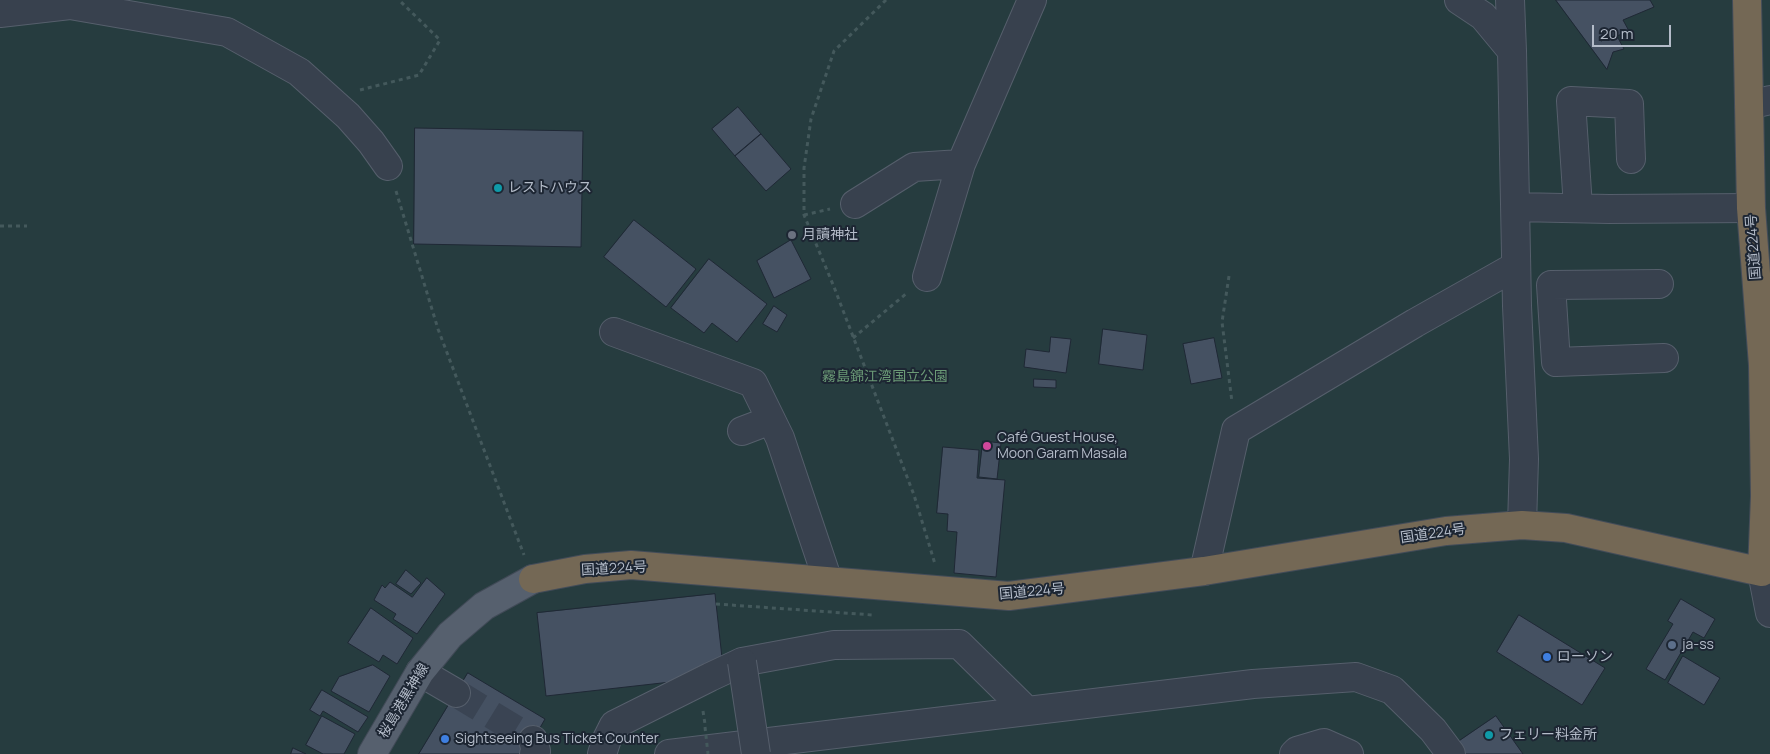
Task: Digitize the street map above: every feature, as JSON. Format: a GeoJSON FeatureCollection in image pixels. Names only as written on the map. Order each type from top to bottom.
{"type":"FeatureCollection","features":[{"type":"Feature","properties":{"kind":"highway","name":"国道224号"},"geometry":{"type":"LineString","coordinates":[[533,579],[585,569],[631,565],[1009,596],[1204,571],[1446,531],[1522,525],[1566,528],[1766,573],[1763,365],[1751,208],[1760,102],[1747,0]]}},
{"type":"Feature","properties":{"kind":"main road","name":"桜島港黒神線"},"geometry":{"type":"LineString","coordinates":[[372,754],[420,672],[450,635],[484,606],[533,579]]}},
{"type":"Feature","properties":{"kind":"street"},"geometry":{"type":"LineString","coordinates":[[927,277],[961,164],[1032,0]]}},
{"type":"Feature","properties":{"kind":"street"},"geometry":{"type":"LineString","coordinates":[[1459,0],[1483,16],[1512,51]]}},
{"type":"Feature","properties":{"kind":"street"},"geometry":{"type":"LineString","coordinates":[[1510,0],[1516,266],[1524,459],[1522,525]]}},
{"type":"Feature","properties":{"kind":"street"},"geometry":{"type":"LineString","coordinates":[[0,13],[70,5],[227,32],[299,72],[348,116],[372,142],[388,166]]}},
{"type":"Feature","properties":{"kind":"street"},"geometry":{"type":"LineString","coordinates":[[1578,207],[1571,100],[1629,104],[1631,159]]}},
{"type":"Feature","properties":{"kind":"street"},"geometry":{"type":"LineString","coordinates":[[855,204],[914,167],[961,164]]}},
{"type":"Feature","properties":{"kind":"street"},"geometry":{"type":"LineString","coordinates":[[1516,207],[1609,209],[1751,208]]}},
{"type":"Feature","properties":{"kind":"street"},"geometry":{"type":"LineString","coordinates":[[1204,571],[1236,430],[1415,323],[1516,266]]}},
{"type":"Feature","properties":{"kind":"street"},"geometry":{"type":"LineString","coordinates":[[1659,284],[1551,284],[1554,333],[1556,362],[1664,358]]}},
{"type":"Feature","properties":{"kind":"street"},"geometry":{"type":"LineString","coordinates":[[614,332],[753,382],[780,438],[828,581]]}},
{"type":"Feature","properties":{"kind":"street"},"geometry":{"type":"LineString","coordinates":[[742,431],[771,420]]}},
{"type":"Feature","properties":{"kind":"street"},"geometry":{"type":"LineString","coordinates":[[1766,573],[1770,613]]}},
{"type":"Feature","properties":{"kind":"street"},"geometry":{"type":"LineString","coordinates":[[602,754],[614,725],[710,677],[742,662],[834,645],[959,644],[1027,711]]}},
{"type":"Feature","properties":{"kind":"street"},"geometry":{"type":"LineString","coordinates":[[742,662],[756,754]]}},
{"type":"Feature","properties":{"kind":"street"},"geometry":{"type":"LineString","coordinates":[[420,672],[456,693]]}},
{"type":"Feature","properties":{"kind":"street"},"geometry":{"type":"LineString","coordinates":[[669,754],[1253,684],[1356,677],[1392,690],[1433,730],[1450,754]]}},
{"type":"Feature","properties":{"kind":"street"},"geometry":{"type":"LineString","coordinates":[[1294,754],[1297,751],[1324,743],[1348,754]]}},
{"type":"Feature","properties":{"kind":"path"},"geometry":{"type":"LineString","coordinates":[[328,99],[419,75],[440,40],[399,0]]}},
{"type":"Feature","properties":{"kind":"path"},"geometry":{"type":"LineString","coordinates":[[886,0],[834,51],[811,119],[804,168],[804,215],[914,495],[936,568]]}},
{"type":"Feature","properties":{"kind":"path"},"geometry":{"type":"LineString","coordinates":[[388,166],[438,329],[533,579]]}},
{"type":"Feature","properties":{"kind":"path"},"geometry":{"type":"LineString","coordinates":[[0,226],[27,226]]}},
{"type":"Feature","properties":{"kind":"path"},"geometry":{"type":"LineString","coordinates":[[1229,276],[1222,322],[1236,430]]}},
{"type":"Feature","properties":{"kind":"path"},"geometry":{"type":"LineString","coordinates":[[853,338],[927,277]]}},
{"type":"Feature","properties":{"kind":"path"},"geometry":{"type":"LineString","coordinates":[[716,604],[875,616]]}},
{"type":"Feature","properties":{"kind":"path"},"geometry":{"type":"LineString","coordinates":[[705,727],[708,754]]}},
{"type":"Feature","properties":{"kind":"green space","name":"霧島錦江湾国立公園"},"geometry":{"type":"Polygon","coordinates":[[[0,0],[1770,0],[1770,754],[0,754],[0,0]]]}},
{"type":"Feature","properties":{"kind":"building"},"geometry":{"type":"Polygon","coordinates":[[[1556,0],[1650,0],[1654,7],[1623,20],[1629,31],[1617,36],[1624,49],[1613,52],[1607,69],[1556,0]]]}},
{"type":"Feature","properties":{"kind":"building"},"geometry":{"type":"Polygon","coordinates":[[[738,107],[761,134],[735,156],[712,129],[738,107]]]}},
{"type":"Feature","properties":{"kind":"building","name":"レストハウス"},"geometry":{"type":"Polygon","coordinates":[[[415,128],[583,131],[581,247],[414,244],[415,128]]]}},
{"type":"Feature","properties":{"kind":"building"},"geometry":{"type":"Polygon","coordinates":[[[761,134],[791,169],[766,191],[735,156],[761,134]]]}},
{"type":"Feature","properties":{"kind":"building"},"geometry":{"type":"Polygon","coordinates":[[[634,220],[696,269],[666,307],[604,257],[634,220]]]}},
{"type":"Feature","properties":{"kind":"building"},"geometry":{"type":"Polygon","coordinates":[[[791,240],[811,279],[774,298],[757,261],[791,240]]]}},
{"type":"Feature","properties":{"kind":"building"},"geometry":{"type":"Polygon","coordinates":[[[709,259],[767,304],[737,342],[712,323],[704,333],[671,308],[709,259]]]}},
{"type":"Feature","properties":{"kind":"building"},"geometry":{"type":"Polygon","coordinates":[[[774,306],[787,315],[777,332],[763,324],[774,306]]]}},
{"type":"Feature","properties":{"kind":"building"},"geometry":{"type":"Polygon","coordinates":[[[1103,329],[1147,335],[1143,370],[1099,364],[1103,329]]]}},
{"type":"Feature","properties":{"kind":"building"},"geometry":{"type":"Polygon","coordinates":[[[1051,337],[1071,339],[1066,373],[1024,367],[1026,349],[1049,352],[1051,337]]]}},
{"type":"Feature","properties":{"kind":"building"},"geometry":{"type":"Polygon","coordinates":[[[1214,338],[1222,378],[1191,384],[1183,344],[1214,338]]]}},
{"type":"Feature","properties":{"kind":"building"},"geometry":{"type":"Polygon","coordinates":[[[1034,379],[1056,380],[1056,388],[1034,387],[1034,379]]]}},
{"type":"Feature","properties":{"kind":"building"},"geometry":{"type":"Polygon","coordinates":[[[983,441],[1001,443],[997,479],[979,477],[983,441]]]}},
{"type":"Feature","properties":{"kind":"building"},"geometry":{"type":"Polygon","coordinates":[[[943,447],[979,450],[977,478],[1005,480],[996,577],[954,573],[957,532],[947,531],[948,514],[937,513],[943,447]]]}},
{"type":"Feature","properties":{"kind":"building"},"geometry":{"type":"Polygon","coordinates":[[[406,570],[421,583],[411,594],[396,584],[406,570]]]}},
{"type":"Feature","properties":{"kind":"building"},"geometry":{"type":"Polygon","coordinates":[[[427,578],[445,594],[417,634],[393,619],[396,614],[374,600],[382,585],[385,588],[390,582],[412,597],[427,578]]]}},
{"type":"Feature","properties":{"kind":"building"},"geometry":{"type":"Polygon","coordinates":[[[715,594],[724,676],[546,696],[537,613],[715,594]]]}},
{"type":"Feature","properties":{"kind":"building"},"geometry":{"type":"Polygon","coordinates":[[[1681,599],[1715,619],[1704,638],[1693,632],[1665,680],[1646,669],[1673,624],[1668,621],[1681,599]]]}},
{"type":"Feature","properties":{"kind":"building"},"geometry":{"type":"Polygon","coordinates":[[[371,608],[413,638],[397,664],[383,655],[379,662],[348,643],[371,608]]]}},
{"type":"Feature","properties":{"kind":"building"},"geometry":{"type":"Polygon","coordinates":[[[1519,615],[1605,668],[1582,705],[1497,652],[1519,615]]]}},
{"type":"Feature","properties":{"kind":"building"},"geometry":{"type":"Polygon","coordinates":[[[1683,656],[1720,678],[1704,705],[1668,683],[1683,656]]]}},
{"type":"Feature","properties":{"kind":"building"},"geometry":{"type":"Polygon","coordinates":[[[373,665],[390,676],[369,712],[331,691],[339,677],[373,665]]]}},
{"type":"Feature","properties":{"kind":"building"},"geometry":{"type":"Polygon","coordinates":[[[468,673],[545,719],[525,754],[419,754],[468,673]]]}},
{"type":"Feature","properties":{"kind":"building"},"geometry":{"type":"Polygon","coordinates":[[[322,690],[368,717],[358,732],[323,711],[320,716],[310,710],[322,690]]]}},
{"type":"Feature","properties":{"kind":"building"},"geometry":{"type":"Polygon","coordinates":[[[322,716],[355,734],[344,754],[323,754],[306,745],[322,716]]]}},
{"type":"Feature","properties":{"kind":"building","name":"フェリー料金所"},"geometry":{"type":"Polygon","coordinates":[[[1496,716],[1523,754],[1440,754],[1496,716]]]}},
{"type":"Feature","properties":{"kind":"building"},"geometry":{"type":"Polygon","coordinates":[[[293,748],[306,754],[291,754],[293,748]]]}},
{"type":"Feature","properties":{"kind":"tunnel"},"geometry":{"type":"LineString","coordinates":[[456,693],[533,740]]}},
{"type":"Feature","properties":{"kind":"place","name":"レストハウス"},"geometry":{"type":"Point","coordinates":[498,188]}},
{"type":"Feature","properties":{"kind":"place","name":"月讀神社"},"geometry":{"type":"Point","coordinates":[792,235]}},
{"type":"Feature","properties":{"kind":"place","name":"Café Guest House, Moon Garam Masala"},"geometry":{"type":"Point","coordinates":[987,446]}},
{"type":"Feature","properties":{"kind":"place","name":"ja-ss"},"geometry":{"type":"Point","coordinates":[1672,645]}},
{"type":"Feature","properties":{"kind":"place","name":"ローソン"},"geometry":{"type":"Point","coordinates":[1547,657]}},
{"type":"Feature","properties":{"kind":"place","name":"フェリー料金所"},"geometry":{"type":"Point","coordinates":[1489,735]}},
{"type":"Feature","properties":{"kind":"place","name":"Sightseeing Bus Ticket Counter"},"geometry":{"type":"Point","coordinates":[445,739]}}]}
